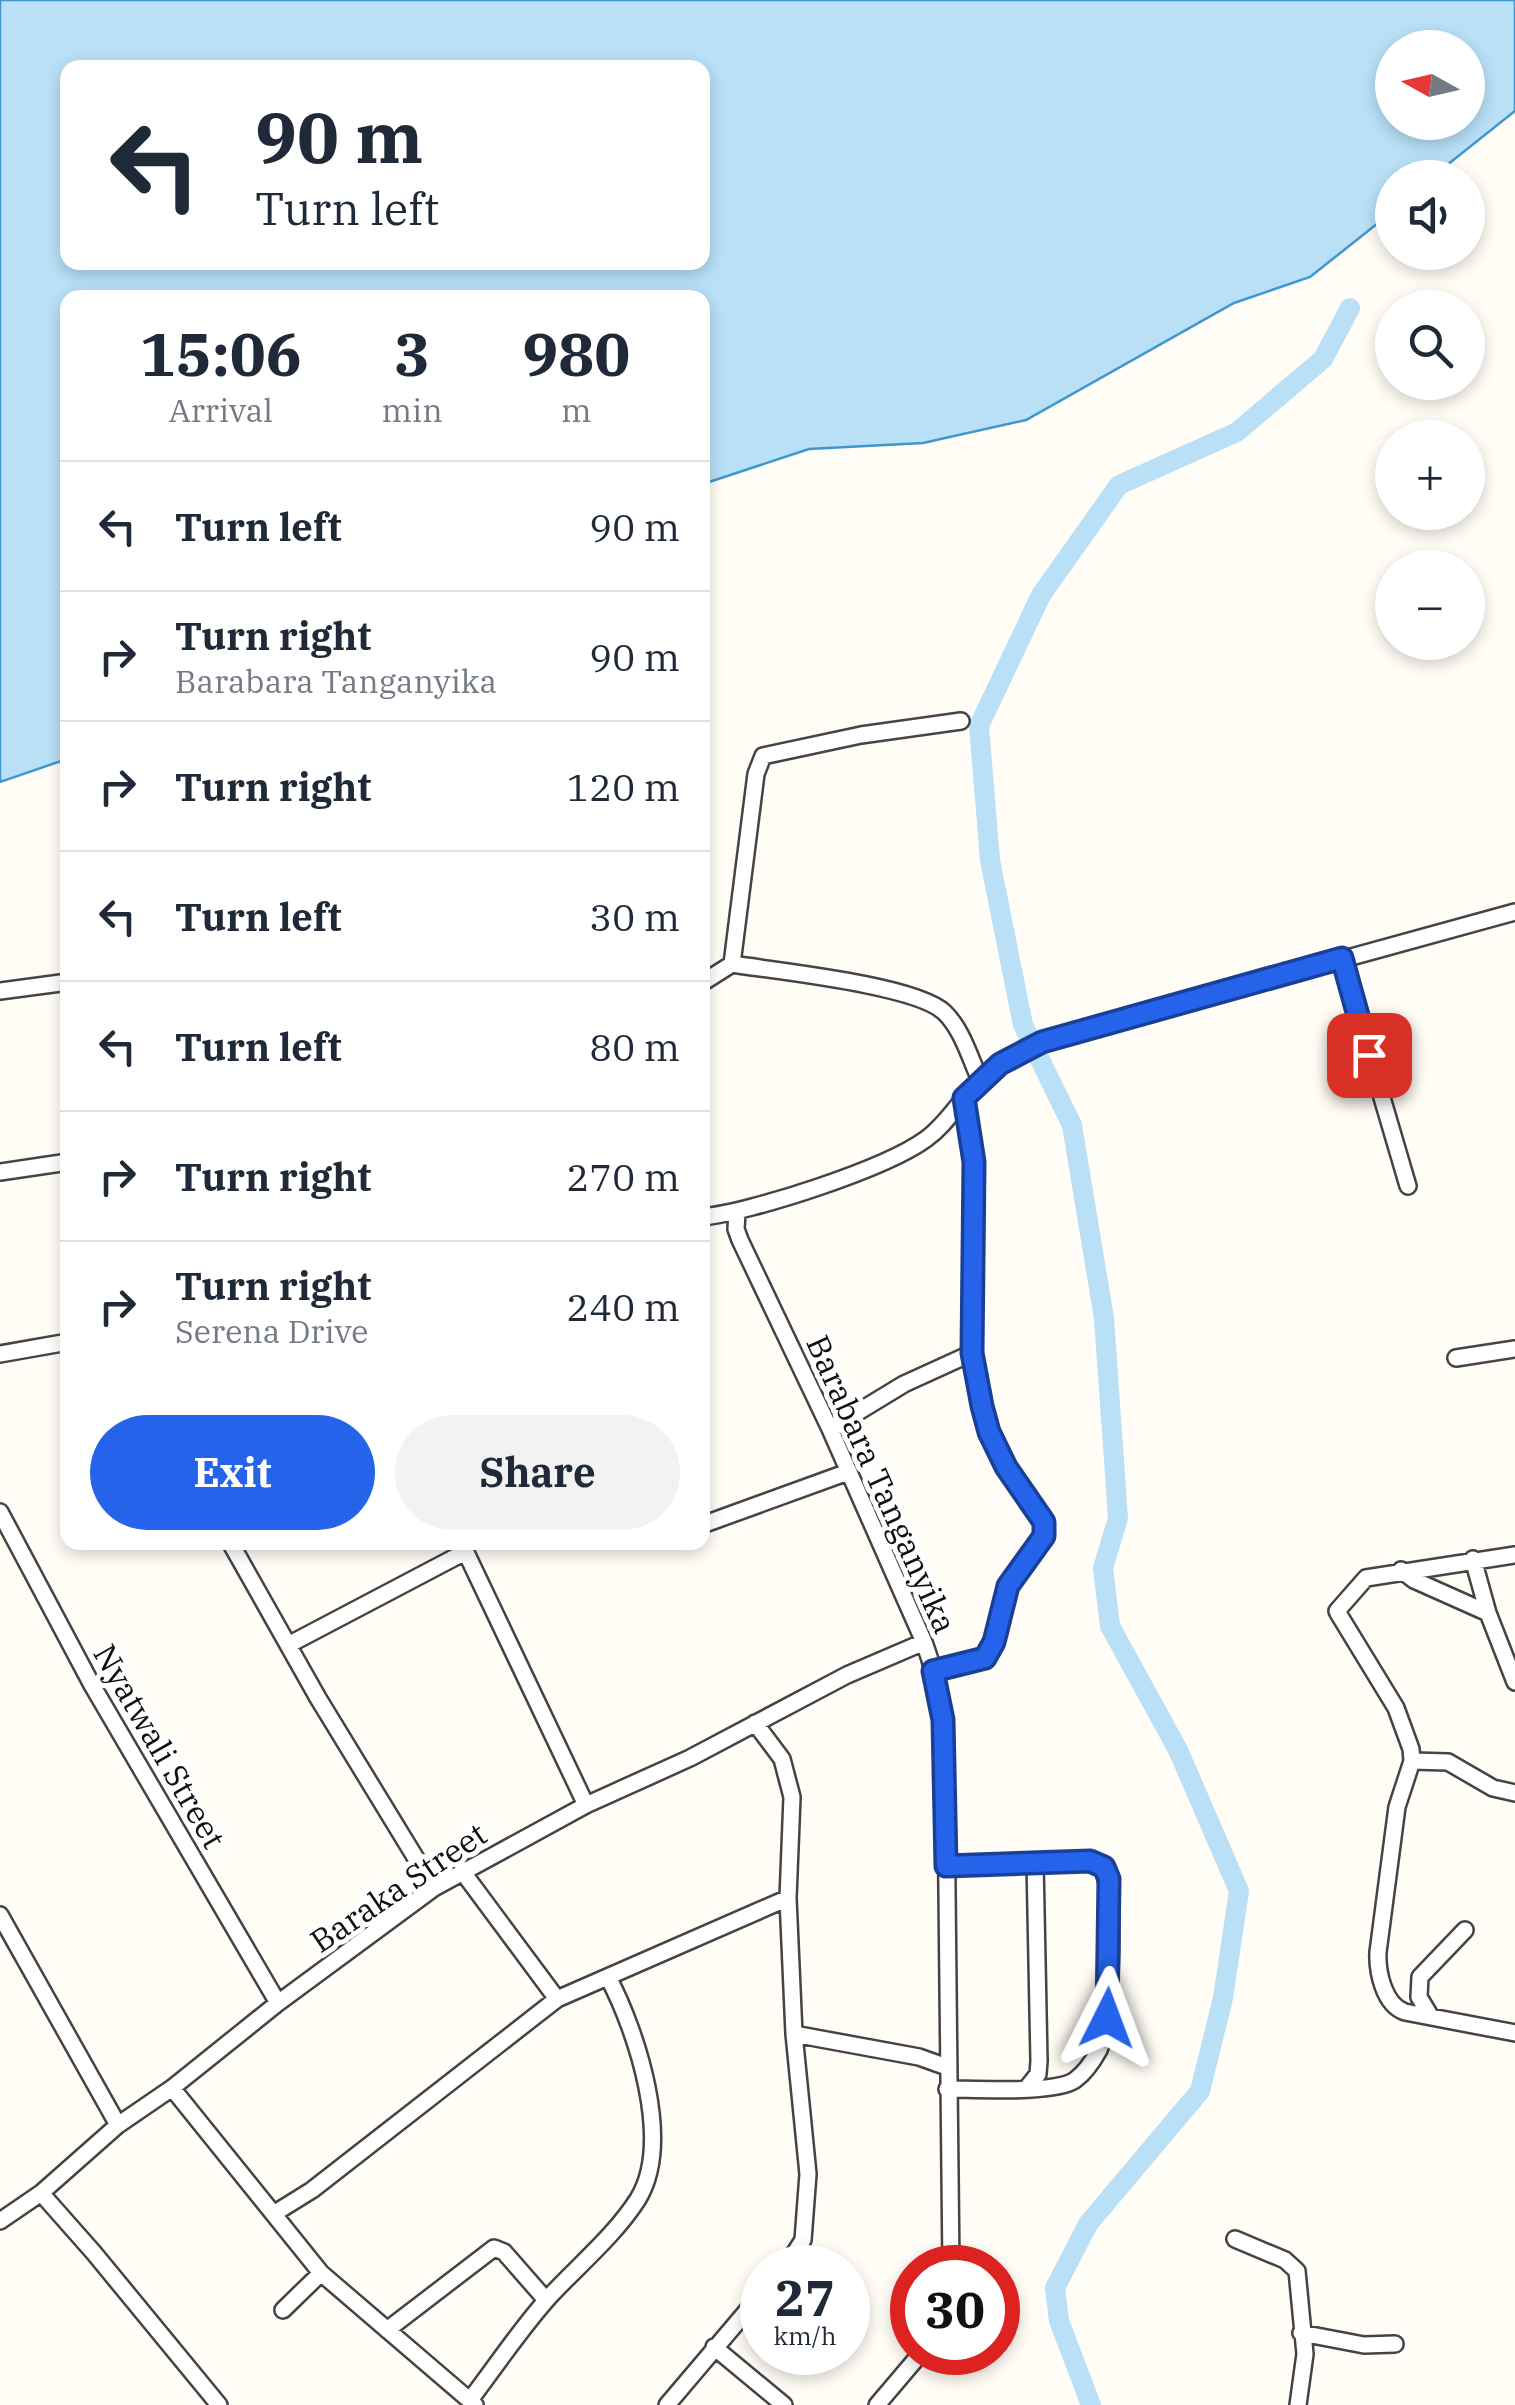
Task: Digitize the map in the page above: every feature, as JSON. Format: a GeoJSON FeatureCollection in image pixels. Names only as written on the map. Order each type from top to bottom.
{"type":"FeatureCollection","features":[{"type":"Feature","properties":{"kind":"street"},"geometry":{"type":"LineString","coordinates":[[732,964],[756,774],[763,756],[861,735],[961,721]]}},
{"type":"Feature","properties":{"kind":"street"},"geometry":{"type":"LineString","coordinates":[[710,1216],[737,1213],[890,1160],[935,1132],[980,1080],[1000,1064],[1042,1042],[1515,912]]}},
{"type":"Feature","properties":{"kind":"street"},"geometry":{"type":"LineString","coordinates":[[1342,958],[1408,1186]]}},
{"type":"Feature","properties":{"kind":"street"},"geometry":{"type":"LineString","coordinates":[[710,978],[732,964],[906,993],[943,1011],[956,1026],[980,1080]]}},
{"type":"Feature","properties":{"kind":"street"},"geometry":{"type":"LineString","coordinates":[[0,991],[60,983]]}},
{"type":"Feature","properties":{"kind":"street"},"geometry":{"type":"LineString","coordinates":[[933,1671],[985,1658],[994,1642],[1008,1586],[1044,1536],[1044,1522],[1006,1467],[989,1432],[972,1353],[974,1162],[964,1098]]}},
{"type":"Feature","properties":{"kind":"street"},"geometry":{"type":"LineString","coordinates":[[0,1172],[60,1163]]}},
{"type":"Feature","properties":{"kind":"street","name":"Barabara Tanganyika"},"geometry":{"type":"LineString","coordinates":[[737,1213],[740,1240],[830,1429],[924,1642],[933,1671],[943,1720],[950,2245]]}},
{"type":"Feature","properties":{"kind":"street"},"geometry":{"type":"LineString","coordinates":[[0,1354],[60,1343]]}},
{"type":"Feature","properties":{"kind":"street"},"geometry":{"type":"LineString","coordinates":[[1456,1358],[1515,1349]]}},
{"type":"Feature","properties":{"kind":"street"},"geometry":{"type":"LineString","coordinates":[[830,1429],[904,1384],[972,1353]]}},
{"type":"Feature","properties":{"kind":"street"},"geometry":{"type":"LineString","coordinates":[[710,1522],[848,1472]]}},
{"type":"Feature","properties":{"kind":"street","name":"Nyatwali Street"},"geometry":{"type":"LineString","coordinates":[[0,1512],[92,1685],[278,2004]]}},
{"type":"Feature","properties":{"kind":"street"},"geometry":{"type":"LineString","coordinates":[[235,1550],[318,1698],[434,1888]]}},
{"type":"Feature","properties":{"kind":"street"},"geometry":{"type":"LineString","coordinates":[[290,1644],[458,1550]]}},
{"type":"Feature","properties":{"kind":"street"},"geometry":{"type":"LineString","coordinates":[[464,1550],[586,1805]]}},
{"type":"Feature","properties":{"kind":"street"},"geometry":{"type":"LineString","coordinates":[[1515,1555],[1366,1578],[1337,1612],[1396,1708],[1411,1749],[1412,1762],[1397,1807],[1377,1965],[1389,1998],[1397,2010],[1515,2034]]}},
{"type":"Feature","properties":{"kind":"street"},"geometry":{"type":"LineString","coordinates":[[1472,1559],[1515,1682]]}},
{"type":"Feature","properties":{"kind":"street"},"geometry":{"type":"LineString","coordinates":[[1401,1570],[1414,1580],[1488,1613]]}},
{"type":"Feature","properties":{"kind":"street","name":"Baraka Street"},"geometry":{"type":"LineString","coordinates":[[0,2221],[41,2193],[118,2126],[434,1888],[586,1805],[690,1758],[847,1675],[924,1642]]}},
{"type":"Feature","properties":{"kind":"street"},"geometry":{"type":"LineString","coordinates":[[755,1724],[782,1759],[792,1796],[788,1898],[794,2034],[808,2174],[807,2221],[800,2245]]}},
{"type":"Feature","properties":{"kind":"street"},"geometry":{"type":"LineString","coordinates":[[1412,1762],[1448,1762],[1493,1788],[1515,1793]]}},
{"type":"Feature","properties":{"kind":"street"},"geometry":{"type":"LineString","coordinates":[[1028,2088],[1038,2074],[1039,2062],[1035,1861]]}},
{"type":"Feature","properties":{"kind":"street"},"geometry":{"type":"LineString","coordinates":[[946,1866],[1090,1861],[1104,1867],[1109,1879],[1110,1985],[1100,2048],[1087,2070],[1062,2086],[946,2089]]}},
{"type":"Feature","properties":{"kind":"street"},"geometry":{"type":"LineString","coordinates":[[462,1871],[558,1998]]}},
{"type":"Feature","properties":{"kind":"street"},"geometry":{"type":"LineString","coordinates":[[275,2212],[327,2180],[349,2158],[558,1998],[788,1898]]}},
{"type":"Feature","properties":{"kind":"street"},"geometry":{"type":"LineString","coordinates":[[0,1915],[4,1934],[118,2126]]}},
{"type":"Feature","properties":{"kind":"street"},"geometry":{"type":"LineString","coordinates":[[1431,2017],[1417,1990],[1420,1977],[1465,1930]]}},
{"type":"Feature","properties":{"kind":"street"},"geometry":{"type":"LineString","coordinates":[[172,2088],[321,2273],[472,2402],[546,2300],[638,2198],[652,2154],[652,2124],[634,2034],[608,1977]]}},
{"type":"Feature","properties":{"kind":"street"},"geometry":{"type":"LineString","coordinates":[[794,2034],[920,2057],[946,2068]]}},
{"type":"Feature","properties":{"kind":"street"},"geometry":{"type":"LineString","coordinates":[[41,2193],[219,2405]]}},
{"type":"Feature","properties":{"kind":"street"},"geometry":{"type":"LineString","coordinates":[[1235,2239],[1285,2260],[1297,2271],[1305,2354],[1298,2405]]}},
{"type":"Feature","properties":{"kind":"street"},"geometry":{"type":"LineString","coordinates":[[387,2330],[494,2248],[504,2252],[546,2300]]}},
{"type":"Feature","properties":{"kind":"street"},"geometry":{"type":"LineString","coordinates":[[283,2310],[321,2273]]}},
{"type":"Feature","properties":{"kind":"street"},"geometry":{"type":"LineString","coordinates":[[667,2405],[740,2318]]}},
{"type":"Feature","properties":{"kind":"street"},"geometry":{"type":"LineString","coordinates":[[1302,2333],[1364,2345],[1395,2344]]}},
{"type":"Feature","properties":{"kind":"street"},"geometry":{"type":"LineString","coordinates":[[714,2347],[784,2405]]}},
{"type":"Feature","properties":{"kind":"street"},"geometry":{"type":"LineString","coordinates":[[877,2405],[902,2375]]}},
{"type":"Feature","properties":{"kind":"water"},"geometry":{"type":"Polygon","coordinates":[[[0,0],[1515,0],[1515,111],[1485,135],[1485,30],[1375,30],[1375,140],[1479,140],[1453,160],[1375,160],[1375,225],[1310,277],[1234,303],[1026,420],[923,443],[809,449],[710,482],[710,290],[60,290],[60,761],[0,782],[0,0]]]}},
{"type":"Feature","properties":{"kind":"waterway"},"geometry":{"type":"LineString","coordinates":[[1091,2405],[1059,2321],[1055,2288],[1088,2224],[1200,2091],[1223,1998],[1239,1891],[1178,1750],[1110,1626],[1103,1568],[1118,1518],[1104,1318],[1072,1125],[1023,1025],[990,860],[979,726],[1041,595],[1119,485],[1237,432],[1323,359],[1350,308]]}},
{"type":"Feature","properties":{"kind":"route"},"geometry":{"type":"LineString","coordinates":[[1107,2018],[1109,1879],[1099,1862],[946,1866],[943,1720],[933,1671],[985,1658],[994,1642],[1008,1586],[1044,1536],[1044,1522],[1006,1467],[989,1432],[972,1353],[974,1162],[964,1098],[1000,1064],[1042,1042],[1342,958],[1369,1055]]}}]}
